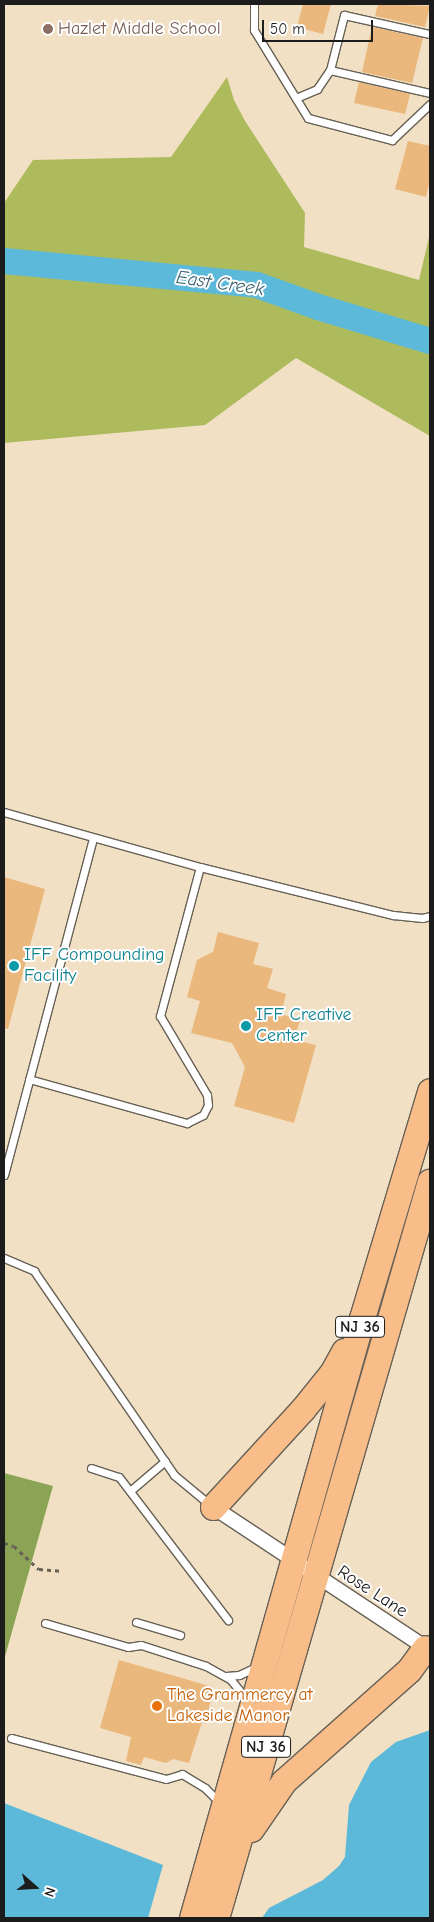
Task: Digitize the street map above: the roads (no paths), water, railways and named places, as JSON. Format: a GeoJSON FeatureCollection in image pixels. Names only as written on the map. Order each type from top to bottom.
{"type":"FeatureCollection","features":[{"type":"Feature","properties":{"kind":"highway","name":"NJ 36"},"geometry":{"type":"LineString","coordinates":[[216,1918],[234,1857],[304,1570],[362,1318],[430,1091]]}},
{"type":"Feature","properties":{"kind":"highway","name":"NJ 36"},"geometry":{"type":"LineString","coordinates":[[192,1918],[266,1661],[304,1570],[430,1181]]}},
{"type":"Feature","properties":{"kind":"highway"},"geometry":{"type":"LineString","coordinates":[[213,1507],[332,1373],[362,1318]]}},
{"type":"Feature","properties":{"kind":"highway"},"geometry":{"type":"LineString","coordinates":[[234,1857],[284,1781],[409,1670],[427,1649]]}},
{"type":"Feature","properties":{"kind":"street","name":"Rose Lane"},"geometry":{"type":"LineString","coordinates":[[213,1507],[304,1570],[427,1649]]}},
{"type":"Feature","properties":{"kind":"lane"},"geometry":{"type":"LineString","coordinates":[[254,4],[254,30],[308,118],[392,140],[430,104]]}},
{"type":"Feature","properties":{"kind":"lane"},"geometry":{"type":"LineString","coordinates":[[296,98],[317,89],[330,70],[344,14],[430,34]]}},
{"type":"Feature","properties":{"kind":"lane"},"geometry":{"type":"LineString","coordinates":[[330,70],[430,93]]}},
{"type":"Feature","properties":{"kind":"lane"},"geometry":{"type":"LineString","coordinates":[[4,812],[93,839],[393,915],[422,918],[430,916]]}},
{"type":"Feature","properties":{"kind":"lane"},"geometry":{"type":"LineString","coordinates":[[4,1175],[93,839]]}},
{"type":"Feature","properties":{"kind":"lane"},"geometry":{"type":"LineString","coordinates":[[28,1079],[187,1123],[203,1115],[208,1105],[207,1095],[160,1016],[200,867]]}},
{"type":"Feature","properties":{"kind":"lane"},"geometry":{"type":"LineString","coordinates":[[4,1258],[34,1271],[174,1475],[213,1507]]}},
{"type":"Feature","properties":{"kind":"lane"},"geometry":{"type":"LineString","coordinates":[[130,1491],[165,1461]]}},
{"type":"Feature","properties":{"kind":"lane"},"geometry":{"type":"LineString","coordinates":[[91,1468],[119,1477],[228,1620]]}},
{"type":"Feature","properties":{"kind":"lane"},"geometry":{"type":"LineString","coordinates":[[136,1622],[180,1635]]}},
{"type":"Feature","properties":{"kind":"lane"},"geometry":{"type":"LineString","coordinates":[[45,1623],[128,1647],[141,1646],[206,1666],[226,1676],[239,1688],[252,1708]]}},
{"type":"Feature","properties":{"kind":"lane"},"geometry":{"type":"LineString","coordinates":[[226,1676],[239,1675],[266,1661]]}},
{"type":"Feature","properties":{"kind":"lane"},"geometry":{"type":"LineString","coordinates":[[11,1738],[166,1779],[182,1774],[205,1788],[224,1807]]}},
{"type":"Feature","properties":{"kind":"water"},"geometry":{"type":"Polygon","coordinates":[[[430,1730],[430,1918],[262,1918],[269,1908],[323,1880],[339,1866],[345,1857],[349,1805],[371,1762],[396,1742],[430,1730]]]}},
{"type":"Feature","properties":{"kind":"water"},"geometry":{"type":"Polygon","coordinates":[[[4,1803],[163,1865],[148,1918],[4,1918],[4,1803]]]}},
{"type":"Feature","properties":{"kind":"waterway","name":"East Creek"},"geometry":{"type":"LineString","coordinates":[[4,261],[257,285],[318,307],[430,341]]}},
{"type":"Feature","properties":{"kind":"place","name":"Hazlet Middle School"},"geometry":{"type":"Point","coordinates":[48,29]}},
{"type":"Feature","properties":{"kind":"place","name":"IFF Compounding Facility"},"geometry":{"type":"Point","coordinates":[14,966]}},
{"type":"Feature","properties":{"kind":"place","name":"IFF Creative Center"},"geometry":{"type":"Point","coordinates":[246,1026]}},
{"type":"Feature","properties":{"kind":"place","name":"The Grammercy at Lakeside Manor"},"geometry":{"type":"Point","coordinates":[157,1706]}}]}
